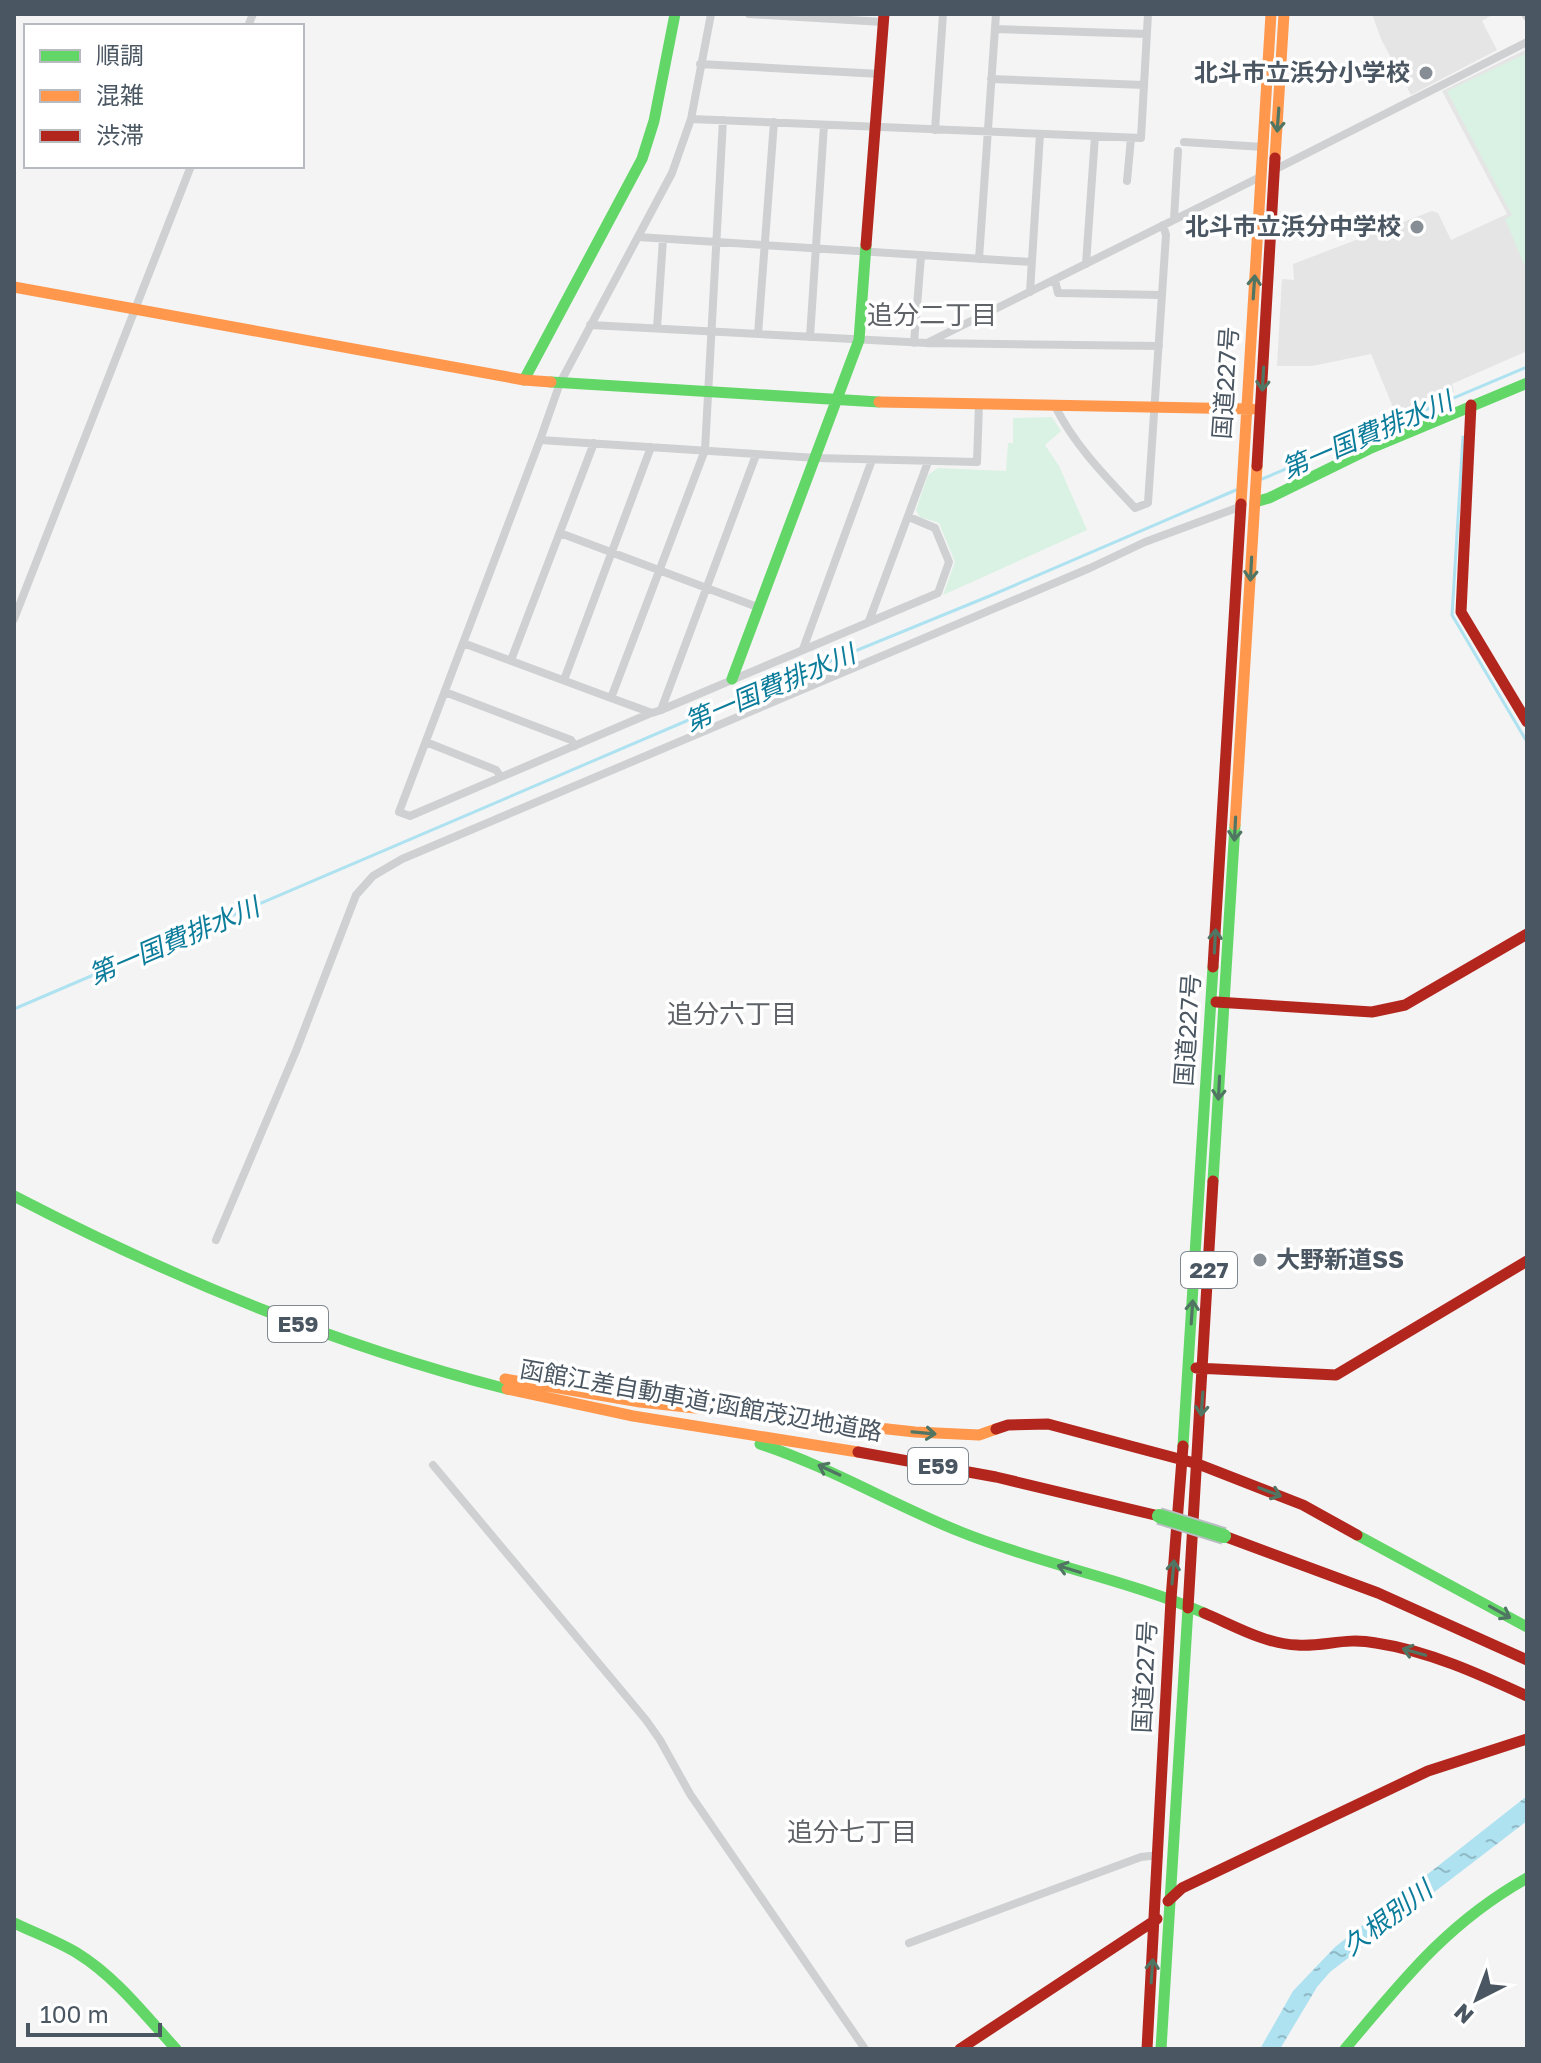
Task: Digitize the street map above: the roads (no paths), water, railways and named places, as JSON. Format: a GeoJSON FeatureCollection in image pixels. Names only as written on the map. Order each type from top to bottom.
{"type":"FeatureCollection","features":[{"type":"Feature","properties":{"kind":"main road"},"geometry":{"type":"LineString","coordinates":[[524,380],[642,159],[654,121],[675,14]]}},
{"type":"Feature","properties":{"kind":"main road","name":"国道227号"},"geometry":{"type":"LineString","coordinates":[[1268,173],[1263,147],[1271,14]]}},
{"type":"Feature","properties":{"kind":"main road","name":"国道227号"},"geometry":{"type":"LineString","coordinates":[[1248,499],[1243,477],[1254,409],[1268,173],[1284,14]]}},
{"type":"Feature","properties":{"kind":"main road"},"geometry":{"type":"LineString","coordinates":[[732,679],[859,340],[883,18]]}},
{"type":"Feature","properties":{"kind":"main road"},"geometry":{"type":"LineString","coordinates":[[14,287],[524,380],[837,401],[1254,409]]}},
{"type":"Feature","properties":{"kind":"main road"},"geometry":{"type":"LineString","coordinates":[[1248,499],[1527,384]]}},
{"type":"Feature","properties":{"kind":"main road"},"geometry":{"type":"LineString","coordinates":[[1471,405],[1461,612],[1527,722]]}},
{"type":"Feature","properties":{"kind":"main road","name":"国道227号"},"geometry":{"type":"LineString","coordinates":[[1161,2049],[1198,1464],[1196,1368],[1248,499],[1257,470],[1254,409]]}},
{"type":"Feature","properties":{"kind":"main road"},"geometry":{"type":"LineString","coordinates":[[1218,1002],[1372,1012],[1391,1010],[1405,1005],[1527,934]]}},
{"type":"Feature","properties":{"kind":"main road","name":"函館江差自動車道;函館茂辺地道路"},"geometry":{"type":"LineString","coordinates":[[14,1196],[78,1231],[171,1274],[336,1338],[398,1357],[535,1391],[715,1429],[944,1467],[1159,1516],[1371,1589],[1449,1621],[1527,1660]]}},
{"type":"Feature","properties":{"kind":"main road"},"geometry":{"type":"LineString","coordinates":[[1196,1368],[1336,1375],[1527,1261]]}},
{"type":"Feature","properties":{"kind":"main road","name":"国道227号"},"geometry":{"type":"LineString","coordinates":[[1147,2049],[1171,1599],[1182,1460],[1196,1368]]}},
{"type":"Feature","properties":{"kind":"main road"},"geometry":{"type":"LineString","coordinates":[[535,1391],[951,1435],[979,1435],[1008,1425],[1048,1424],[1198,1464],[1303,1505],[1527,1627]]}},
{"type":"Feature","properties":{"kind":"main road"},"geometry":{"type":"LineString","coordinates":[[715,1429],[819,1465],[956,1531],[1013,1552],[1171,1599],[1272,1640],[1297,1647],[1357,1640],[1413,1651],[1527,1696]]}},
{"type":"Feature","properties":{"kind":"main road"},"geometry":{"type":"LineString","coordinates":[[960,2049],[1154,1923],[1169,1900],[1182,1888],[1414,1777],[1527,1739]]}},
{"type":"Feature","properties":{"kind":"main road"},"geometry":{"type":"LineString","coordinates":[[1345,2049],[1437,1940],[1497,1895],[1527,1878]]}},
{"type":"Feature","properties":{"kind":"main road"},"geometry":{"type":"LineString","coordinates":[[14,1923],[77,1953],[94,1965],[114,1982],[176,2049]]}},
{"type":"Feature","properties":{"kind":"street"},"geometry":{"type":"LineString","coordinates":[[711,14],[691,119],[672,173],[560,383],[399,812],[410,816],[938,593],[949,562],[935,528],[909,517]]}},
{"type":"Feature","properties":{"kind":"street"},"geometry":{"type":"LineString","coordinates":[[749,14],[883,18]]}},
{"type":"Feature","properties":{"kind":"street"},"geometry":{"type":"LineString","coordinates":[[935,130],[943,14]]}},
{"type":"Feature","properties":{"kind":"street"},"geometry":{"type":"LineString","coordinates":[[979,259],[996,14]]}},
{"type":"Feature","properties":{"kind":"street"},"geometry":{"type":"LineString","coordinates":[[691,119],[1141,138],[1148,14]]}},
{"type":"Feature","properties":{"kind":"street"},"geometry":{"type":"LineString","coordinates":[[995,29],[1147,34]]}},
{"type":"Feature","properties":{"kind":"street"},"geometry":{"type":"LineString","coordinates":[[927,343],[1527,42]]}},
{"type":"Feature","properties":{"kind":"street"},"geometry":{"type":"LineString","coordinates":[[700,64],[880,74]]}},
{"type":"Feature","properties":{"kind":"street"},"geometry":{"type":"LineString","coordinates":[[991,79],[1144,85]]}},
{"type":"Feature","properties":{"kind":"street"},"geometry":{"type":"LineString","coordinates":[[611,698],[705,450],[723,120]]}},
{"type":"Feature","properties":{"kind":"street"},"geometry":{"type":"LineString","coordinates":[[758,334],[774,122]]}},
{"type":"Feature","properties":{"kind":"street"},"geometry":{"type":"LineString","coordinates":[[810,337],[824,125]]}},
{"type":"Feature","properties":{"kind":"street"},"geometry":{"type":"LineString","coordinates":[[1030,292],[1040,134]]}},
{"type":"Feature","properties":{"kind":"street"},"geometry":{"type":"LineString","coordinates":[[1086,264],[1095,136]]}},
{"type":"Feature","properties":{"kind":"street"},"geometry":{"type":"LineString","coordinates":[[1127,181],[1131,138]]}},
{"type":"Feature","properties":{"kind":"street"},"geometry":{"type":"LineString","coordinates":[[1184,142],[1263,147]]}},
{"type":"Feature","properties":{"kind":"street"},"geometry":{"type":"LineString","coordinates":[[1174,219],[1178,151]]}},
{"type":"Feature","properties":{"kind":"street"},"geometry":{"type":"LineString","coordinates":[[14,619],[190,168]]}},
{"type":"Feature","properties":{"kind":"street"},"geometry":{"type":"LineString","coordinates":[[1055,406],[1081,450],[1135,508],[1148,503],[1166,235],[1163,225]]}},
{"type":"Feature","properties":{"kind":"street"},"geometry":{"type":"LineString","coordinates":[[638,237],[1031,262]]}},
{"type":"Feature","properties":{"kind":"street"},"geometry":{"type":"LineString","coordinates":[[657,328],[663,239]]}},
{"type":"Feature","properties":{"kind":"street"},"geometry":{"type":"LineString","coordinates":[[914,343],[921,256]]}},
{"type":"Feature","properties":{"kind":"street"},"geometry":{"type":"LineString","coordinates":[[1055,280],[1058,293],[1161,295]]}},
{"type":"Feature","properties":{"kind":"street"},"geometry":{"type":"LineString","coordinates":[[590,325],[914,343],[1159,346]]}},
{"type":"Feature","properties":{"kind":"street"},"geometry":{"type":"LineString","coordinates":[[540,440],[756,455],[977,462],[979,404]]}},
{"type":"Feature","properties":{"kind":"street"},"geometry":{"type":"LineString","coordinates":[[511,660],[594,443]]}},
{"type":"Feature","properties":{"kind":"street"},"geometry":{"type":"LineString","coordinates":[[564,680],[651,447]]}},
{"type":"Feature","properties":{"kind":"street"},"geometry":{"type":"LineString","coordinates":[[656,711],[756,455]]}},
{"type":"Feature","properties":{"kind":"street"},"geometry":{"type":"LineString","coordinates":[[803,649],[872,460]]}},
{"type":"Feature","properties":{"kind":"street"},"geometry":{"type":"LineString","coordinates":[[869,621],[928,462]]}},
{"type":"Feature","properties":{"kind":"street"},"geometry":{"type":"LineString","coordinates":[[216,1240],[296,1051],[356,895],[373,876],[402,859],[1248,499]]}},
{"type":"Feature","properties":{"kind":"street"},"geometry":{"type":"LineString","coordinates":[[560,533],[760,608]]}},
{"type":"Feature","properties":{"kind":"street"},"geometry":{"type":"LineString","coordinates":[[463,643],[611,698],[656,711]]}},
{"type":"Feature","properties":{"kind":"street"},"geometry":{"type":"LineString","coordinates":[[445,692],[571,740],[575,746]]}},
{"type":"Feature","properties":{"kind":"street"},"geometry":{"type":"LineString","coordinates":[[426,742],[496,770],[501,777]]}},
{"type":"Feature","properties":{"kind":"street"},"geometry":{"type":"LineString","coordinates":[[433,1465],[653,1730],[690,1794],[865,2049]]}},
{"type":"Feature","properties":{"kind":"street"},"geometry":{"type":"LineString","coordinates":[[909,1943],[1141,1857],[1159,1855]]}},
{"type":"Feature","properties":{"kind":"water","name":"久根別川"},"geometry":{"type":"Polygon","coordinates":[[[1527,1796],[1527,1821],[1330,1972],[1317,1987],[1280,2049],[1260,2049],[1293,1991],[1335,1947],[1527,1796]]]}},
{"type":"Feature","properties":{"kind":"waterway","name":"第一国費排水川"},"geometry":{"type":"LineString","coordinates":[[1262,479],[1527,367]]}},
{"type":"Feature","properties":{"kind":"waterway"},"geometry":{"type":"LineString","coordinates":[[1463,437],[1452,615],[1527,742]]}},
{"type":"Feature","properties":{"kind":"waterway","name":"第一国費排水川"},"geometry":{"type":"LineString","coordinates":[[14,1009],[733,701],[992,595],[1236,490]]}},
{"type":"Feature","properties":{"kind":"place","name":"北斗市立浜分小学校"},"geometry":{"type":"Point","coordinates":[1426,73]}},
{"type":"Feature","properties":{"kind":"place","name":"北斗市立浜分中学校"},"geometry":{"type":"Point","coordinates":[1417,227]}},
{"type":"Feature","properties":{"kind":"place","name":"大野新道SS"},"geometry":{"type":"Point","coordinates":[1260,1260]}},
{"type":"Feature","properties":{"kind":"district","name":"追分二丁目"},"geometry":{"type":"Point","coordinates":[932,315]}},
{"type":"Feature","properties":{"kind":"district","name":"追分六丁目"},"geometry":{"type":"Point","coordinates":[732,1014]}},
{"type":"Feature","properties":{"kind":"district","name":"追分七丁目"},"geometry":{"type":"Point","coordinates":[852,1832]}}]}
